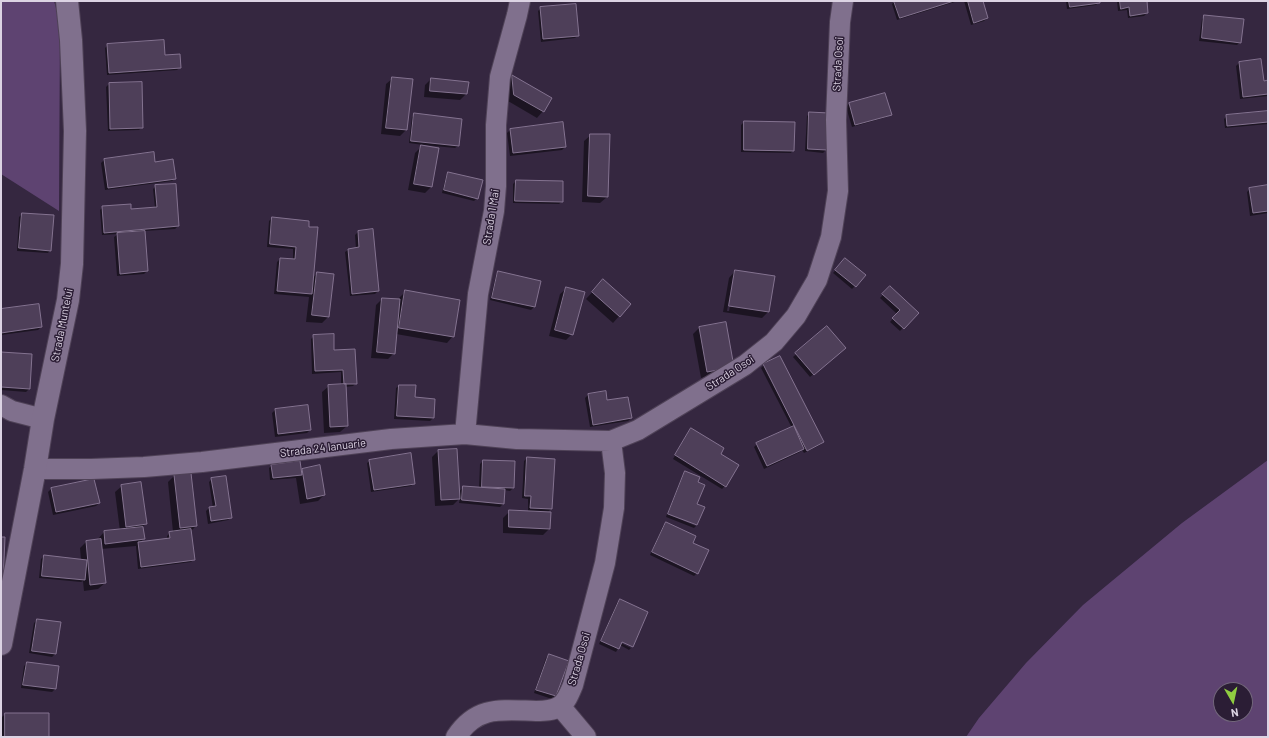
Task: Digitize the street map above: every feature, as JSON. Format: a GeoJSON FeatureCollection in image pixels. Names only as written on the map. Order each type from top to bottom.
{"type":"FeatureCollection","features":[{"type":"Feature","properties":{"kind":"street","name":"Strada Muntelui"},"geometry":{"type":"LineString","coordinates":[[1,644],[35,469],[43,419],[68,300],[72,264],[75,131],[71,40],[66,1]]}},
{"type":"Feature","properties":{"kind":"street","name":"Strada 1 Mai"},"geometry":{"type":"LineString","coordinates":[[465,434],[478,294],[494,211],[496,186],[496,125],[500,77],[520,1]]}},
{"type":"Feature","properties":{"kind":"street","name":"Strada Osoi"},"geometry":{"type":"LineString","coordinates":[[560,706],[568,698],[573,685],[605,563],[614,508],[615,473],[612,441],[638,430],[745,365],[774,342],[796,316],[817,280],[831,237],[838,191],[836,120],[840,22],[843,1]]}},
{"type":"Feature","properties":{"kind":"street"},"geometry":{"type":"LineString","coordinates":[[1,405],[12,411],[43,419]]}},
{"type":"Feature","properties":{"kind":"street","name":"Strada 24 Ianuarie"},"geometry":{"type":"LineString","coordinates":[[35,469],[144,467],[202,462],[391,439],[465,434],[517,439],[612,441]]}},
{"type":"Feature","properties":{"kind":"street"},"geometry":{"type":"LineString","coordinates":[[456,737],[468,721],[478,715],[488,712],[500,710],[551,710],[560,706],[586,737]]}},
{"type":"Feature","properties":{"kind":"shaded area"},"geometry":{"type":"Polygon","coordinates":[[[1,1],[54,1],[60,22],[59,211],[1,174],[1,1]]]}},
{"type":"Feature","properties":{"kind":"shaded area"},"geometry":{"type":"Polygon","coordinates":[[[1268,460],[1268,737],[966,737],[979,718],[1026,663],[1083,605],[1182,523],[1268,460]]]}},
{"type":"Feature","properties":{"kind":"building"},"geometry":{"type":"Polygon","coordinates":[[[894,1],[954,1],[900,18],[894,1]]]}},
{"type":"Feature","properties":{"kind":"building"},"geometry":{"type":"Polygon","coordinates":[[[968,1],[983,1],[988,18],[974,23],[968,1]]]}},
{"type":"Feature","properties":{"kind":"building"},"geometry":{"type":"Polygon","coordinates":[[[1069,1],[1100,1],[1100,3],[1070,7],[1069,1]]]}},
{"type":"Feature","properties":{"kind":"building"},"geometry":{"type":"Polygon","coordinates":[[[1120,1],[1147,1],[1148,13],[1130,16],[1129,7],[1121,9],[1120,1]]]}},
{"type":"Feature","properties":{"kind":"building"},"geometry":{"type":"Polygon","coordinates":[[[576,4],[579,36],[543,39],[540,7],[576,4]]]}},
{"type":"Feature","properties":{"kind":"building"},"geometry":{"type":"Polygon","coordinates":[[[1204,15],[1244,19],[1241,43],[1202,38],[1204,15]]]}},
{"type":"Feature","properties":{"kind":"building"},"geometry":{"type":"Polygon","coordinates":[[[164,40],[165,55],[180,54],[181,68],[109,73],[107,44],[164,40]]]}},
{"type":"Feature","properties":{"kind":"building"},"geometry":{"type":"Polygon","coordinates":[[[1261,59],[1264,81],[1268,80],[1268,94],[1243,97],[1239,62],[1261,59]]]}},
{"type":"Feature","properties":{"kind":"building"},"geometry":{"type":"Polygon","coordinates":[[[512,75],[552,98],[544,112],[514,95],[512,75]]]}},
{"type":"Feature","properties":{"kind":"building"},"geometry":{"type":"Polygon","coordinates":[[[392,77],[413,79],[407,130],[386,128],[392,77]]]}},
{"type":"Feature","properties":{"kind":"building"},"geometry":{"type":"Polygon","coordinates":[[[431,78],[469,82],[467,94],[430,91],[431,78]]]}},
{"type":"Feature","properties":{"kind":"building"},"geometry":{"type":"Polygon","coordinates":[[[142,82],[143,128],[110,129],[109,83],[142,82]]]}},
{"type":"Feature","properties":{"kind":"building"},"geometry":{"type":"Polygon","coordinates":[[[885,93],[892,115],[855,125],[849,103],[885,93]]]}},
{"type":"Feature","properties":{"kind":"building"},"geometry":{"type":"Polygon","coordinates":[[[1268,111],[1268,122],[1227,126],[1226,115],[1268,111]]]}},
{"type":"Feature","properties":{"kind":"building"},"geometry":{"type":"Polygon","coordinates":[[[809,112],[829,113],[827,150],[808,149],[809,112]]]}},
{"type":"Feature","properties":{"kind":"building"},"geometry":{"type":"Polygon","coordinates":[[[414,113],[462,119],[459,146],[411,141],[414,113]]]}},
{"type":"Feature","properties":{"kind":"building"},"geometry":{"type":"Polygon","coordinates":[[[744,121],[795,122],[794,151],[744,150],[744,121]]]}},
{"type":"Feature","properties":{"kind":"building"},"geometry":{"type":"Polygon","coordinates":[[[563,122],[566,147],[513,153],[510,129],[563,122]]]}},
{"type":"Feature","properties":{"kind":"building"},"geometry":{"type":"Polygon","coordinates":[[[590,134],[610,134],[608,197],[588,196],[590,134]]]}},
{"type":"Feature","properties":{"kind":"building"},"geometry":{"type":"Polygon","coordinates":[[[421,145],[439,148],[432,187],[414,184],[421,145]]]}},
{"type":"Feature","properties":{"kind":"building"},"geometry":{"type":"Polygon","coordinates":[[[154,152],[155,162],[173,159],[176,179],[108,188],[104,159],[154,152]]]}},
{"type":"Feature","properties":{"kind":"building"},"geometry":{"type":"Polygon","coordinates":[[[448,172],[483,180],[478,199],[444,190],[448,172]]]}},
{"type":"Feature","properties":{"kind":"building"},"geometry":{"type":"Polygon","coordinates":[[[516,180],[563,181],[563,202],[515,201],[516,180]]]}},
{"type":"Feature","properties":{"kind":"building"},"geometry":{"type":"Polygon","coordinates":[[[176,184],[179,226],[104,233],[102,206],[131,204],[131,209],[157,207],[155,185],[176,184]]]}},
{"type":"Feature","properties":{"kind":"building"},"geometry":{"type":"Polygon","coordinates":[[[1268,185],[1268,211],[1253,213],[1249,188],[1268,185]]]}},
{"type":"Feature","properties":{"kind":"building"},"geometry":{"type":"Polygon","coordinates":[[[22,213],[54,215],[51,251],[19,248],[22,213]]]}},
{"type":"Feature","properties":{"kind":"building"},"geometry":{"type":"Polygon","coordinates":[[[272,217],[309,221],[309,227],[318,227],[312,294],[277,291],[280,258],[295,259],[296,247],[270,244],[272,217]]]}},
{"type":"Feature","properties":{"kind":"building"},"geometry":{"type":"Polygon","coordinates":[[[373,229],[379,291],[352,294],[348,249],[359,247],[358,231],[373,229]]]}},
{"type":"Feature","properties":{"kind":"building"},"geometry":{"type":"Polygon","coordinates":[[[145,231],[148,271],[120,274],[117,233],[145,231]]]}},
{"type":"Feature","properties":{"kind":"building"},"geometry":{"type":"Polygon","coordinates":[[[845,258],[866,275],[856,287],[835,270],[845,258]]]}},
{"type":"Feature","properties":{"kind":"building"},"geometry":{"type":"Polygon","coordinates":[[[735,270],[775,276],[769,312],[729,306],[735,270]]]}},
{"type":"Feature","properties":{"kind":"building"},"geometry":{"type":"Polygon","coordinates":[[[498,271],[541,281],[535,307],[492,298],[498,271]]]}},
{"type":"Feature","properties":{"kind":"building"},"geometry":{"type":"Polygon","coordinates":[[[317,272],[334,274],[329,317],[312,315],[317,272]]]}},
{"type":"Feature","properties":{"kind":"building"},"geometry":{"type":"Polygon","coordinates":[[[603,279],[631,304],[620,317],[592,292],[603,279]]]}},
{"type":"Feature","properties":{"kind":"building"},"geometry":{"type":"Polygon","coordinates":[[[890,286],[919,313],[904,329],[892,318],[900,310],[882,294],[890,286]]]}},
{"type":"Feature","properties":{"kind":"building"},"geometry":{"type":"Polygon","coordinates":[[[566,287],[585,292],[573,335],[555,330],[566,287]]]}},
{"type":"Feature","properties":{"kind":"building"},"geometry":{"type":"Polygon","coordinates":[[[405,290],[460,300],[454,337],[399,328],[405,290]]]}},
{"type":"Feature","properties":{"kind":"building"},"geometry":{"type":"Polygon","coordinates":[[[382,298],[400,299],[395,354],[377,352],[382,298]]]}},
{"type":"Feature","properties":{"kind":"building"},"geometry":{"type":"Polygon","coordinates":[[[39,304],[42,327],[1,333],[1,309],[39,304]]]}},
{"type":"Feature","properties":{"kind":"building"},"geometry":{"type":"Polygon","coordinates":[[[726,322],[734,367],[707,372],[699,327],[726,322]]]}},
{"type":"Feature","properties":{"kind":"building"},"geometry":{"type":"Polygon","coordinates":[[[827,326],[846,348],[814,375],[795,353],[827,326]]]}},
{"type":"Feature","properties":{"kind":"building"},"geometry":{"type":"Polygon","coordinates":[[[334,334],[334,350],[355,349],[357,384],[344,384],[343,370],[315,371],[313,335],[334,334]]]}},
{"type":"Feature","properties":{"kind":"building"},"geometry":{"type":"Polygon","coordinates":[[[1,352],[32,354],[30,389],[1,387],[1,352]]]}},
{"type":"Feature","properties":{"kind":"building"},"geometry":{"type":"Polygon","coordinates":[[[780,356],[824,442],[807,451],[763,364],[780,356]]]}},
{"type":"Feature","properties":{"kind":"building"},"geometry":{"type":"Polygon","coordinates":[[[346,384],[348,426],[330,427],[328,385],[346,384]]]}},
{"type":"Feature","properties":{"kind":"building"},"geometry":{"type":"Polygon","coordinates":[[[399,385],[416,385],[415,397],[435,399],[434,418],[397,416],[399,385]]]}},
{"type":"Feature","properties":{"kind":"building"},"geometry":{"type":"Polygon","coordinates":[[[606,391],[607,400],[628,397],[632,418],[593,425],[588,394],[606,391]]]}},
{"type":"Feature","properties":{"kind":"building"},"geometry":{"type":"Polygon","coordinates":[[[308,405],[311,430],[278,434],[275,409],[308,405]]]}},
{"type":"Feature","properties":{"kind":"building"},"geometry":{"type":"Polygon","coordinates":[[[794,426],[804,449],[767,466],[756,443],[794,426]]]}},
{"type":"Feature","properties":{"kind":"building"},"geometry":{"type":"Polygon","coordinates":[[[691,428],[724,448],[721,454],[739,465],[726,487],[675,455],[691,428]]]}},
{"type":"Feature","properties":{"kind":"building"},"geometry":{"type":"Polygon","coordinates":[[[457,449],[460,499],[441,500],[438,450],[457,449]]]}},
{"type":"Feature","properties":{"kind":"building"},"geometry":{"type":"Polygon","coordinates":[[[411,453],[415,484],[374,490],[369,460],[411,453]]]}},
{"type":"Feature","properties":{"kind":"building"},"geometry":{"type":"Polygon","coordinates":[[[527,457],[555,459],[552,509],[530,508],[531,496],[525,496],[527,457]]]}},
{"type":"Feature","properties":{"kind":"building"},"geometry":{"type":"Polygon","coordinates":[[[483,460],[515,461],[514,488],[482,487],[483,460]]]}},
{"type":"Feature","properties":{"kind":"building"},"geometry":{"type":"Polygon","coordinates":[[[300,461],[302,475],[273,478],[271,465],[300,461]]]}},
{"type":"Feature","properties":{"kind":"building"},"geometry":{"type":"Polygon","coordinates":[[[320,465],[325,495],[307,499],[302,469],[320,465]]]}},
{"type":"Feature","properties":{"kind":"building"},"geometry":{"type":"Polygon","coordinates":[[[685,471],[700,477],[698,482],[705,485],[697,504],[705,507],[697,525],[668,514],[685,471]]]}},
{"type":"Feature","properties":{"kind":"building"},"geometry":{"type":"Polygon","coordinates":[[[191,473],[197,526],[180,528],[174,475],[191,473]]]}},
{"type":"Feature","properties":{"kind":"building"},"geometry":{"type":"Polygon","coordinates":[[[226,476],[232,518],[211,521],[209,507],[216,506],[211,478],[226,476]]]}},
{"type":"Feature","properties":{"kind":"building"},"geometry":{"type":"Polygon","coordinates":[[[94,479],[100,503],[56,512],[51,488],[94,479]]]}},
{"type":"Feature","properties":{"kind":"building"},"geometry":{"type":"Polygon","coordinates":[[[141,482],[147,524],[126,527],[121,485],[141,482]]]}},
{"type":"Feature","properties":{"kind":"building"},"geometry":{"type":"Polygon","coordinates":[[[463,486],[505,489],[504,504],[462,500],[463,486]]]}},
{"type":"Feature","properties":{"kind":"building"},"geometry":{"type":"Polygon","coordinates":[[[509,510],[551,512],[550,529],[509,527],[509,510]]]}},
{"type":"Feature","properties":{"kind":"building"},"geometry":{"type":"Polygon","coordinates":[[[666,522],[696,536],[693,543],[709,550],[698,574],[652,552],[666,522]]]}},
{"type":"Feature","properties":{"kind":"building"},"geometry":{"type":"Polygon","coordinates":[[[143,527],[145,539],[105,544],[104,531],[143,527]]]}},
{"type":"Feature","properties":{"kind":"building"},"geometry":{"type":"Polygon","coordinates":[[[191,529],[195,560],[141,567],[138,542],[170,538],[169,532],[191,529]]]}},
{"type":"Feature","properties":{"kind":"building"},"geometry":{"type":"Polygon","coordinates":[[[1,537],[5,537],[3,584],[1,584],[1,537]]]}},
{"type":"Feature","properties":{"kind":"building"},"geometry":{"type":"Polygon","coordinates":[[[101,539],[106,583],[90,585],[86,541],[101,539]]]}},
{"type":"Feature","properties":{"kind":"building"},"geometry":{"type":"Polygon","coordinates":[[[44,555],[87,560],[85,580],[42,576],[44,555]]]}},
{"type":"Feature","properties":{"kind":"building"},"geometry":{"type":"Polygon","coordinates":[[[620,599],[648,612],[633,647],[622,642],[619,649],[601,641],[620,599]]]}},
{"type":"Feature","properties":{"kind":"building"},"geometry":{"type":"Polygon","coordinates":[[[37,619],[61,622],[56,654],[32,651],[37,619]]]}},
{"type":"Feature","properties":{"kind":"building"},"geometry":{"type":"Polygon","coordinates":[[[549,654],[569,661],[556,696],[536,690],[549,654]]]}},
{"type":"Feature","properties":{"kind":"building"},"geometry":{"type":"Polygon","coordinates":[[[27,662],[59,666],[56,689],[23,685],[27,662]]]}},
{"type":"Feature","properties":{"kind":"building"},"geometry":{"type":"Polygon","coordinates":[[[5,713],[49,713],[49,737],[5,737],[5,713]]]}}]}
